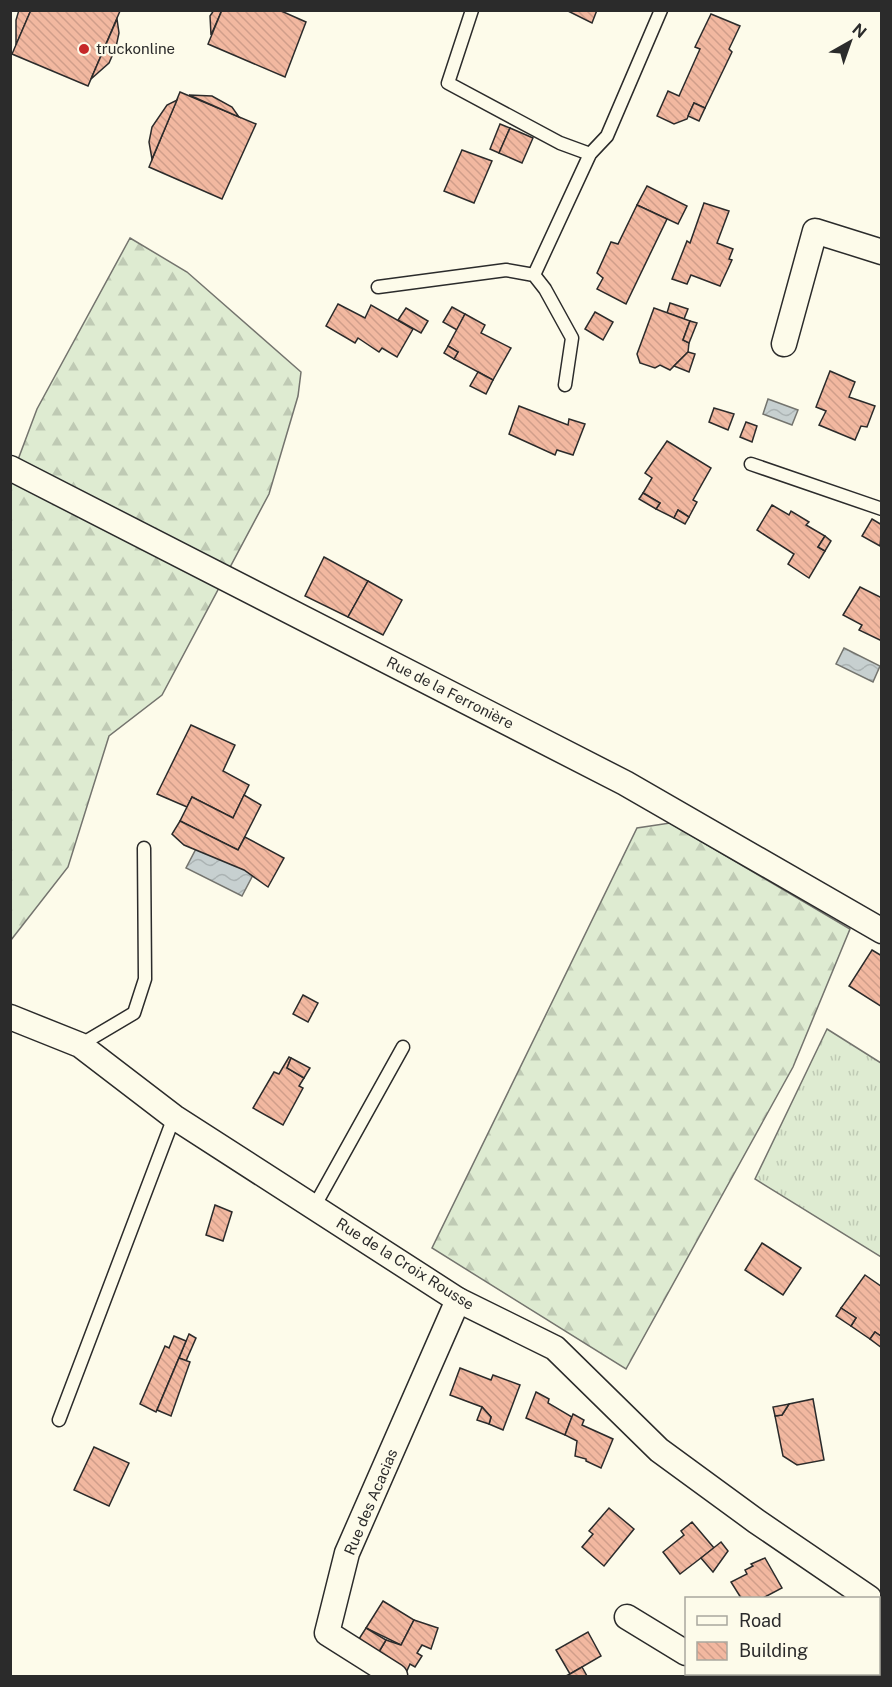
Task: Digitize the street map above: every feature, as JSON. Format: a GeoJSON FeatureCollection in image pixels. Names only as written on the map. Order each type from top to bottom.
{"type":"FeatureCollection","features":[{"type":"Feature","properties":{"kind":"street"},"geometry":{"type":"LineString","coordinates":[[784,344],[815,231],[882,252]]}},
{"type":"Feature","properties":{"kind":"street","name":"Rue de la Ferronière"},"geometry":{"type":"LineString","coordinates":[[10,468],[625,783],[882,931]]}},
{"type":"Feature","properties":{"kind":"street","name":"Rue de la Croix Rousse"},"geometry":{"type":"LineString","coordinates":[[10,1017],[80,1045],[174,1117],[458,1300],[555,1348],[659,1450],[866,1597]]}},
{"type":"Feature","properties":{"kind":"street","name":"Rue des Acacias"},"geometry":{"type":"LineString","coordinates":[[395,1677],[327,1633],[347,1554],[458,1300]]}},
{"type":"Feature","properties":{"kind":"street"},"geometry":{"type":"LineString","coordinates":[[627,1617],[685,1652]]}},
{"type":"Feature","properties":{"kind":"lane"},"geometry":{"type":"LineString","coordinates":[[472,10],[448,83],[560,143],[590,154]]}},
{"type":"Feature","properties":{"kind":"lane"},"geometry":{"type":"LineString","coordinates":[[534,275],[590,154],[607,136],[661,10]]}},
{"type":"Feature","properties":{"kind":"lane"},"geometry":{"type":"LineString","coordinates":[[378,287],[506,270],[534,275],[545,289],[572,338],[565,385]]}},
{"type":"Feature","properties":{"kind":"lane"},"geometry":{"type":"LineString","coordinates":[[751,464],[882,509]]}},
{"type":"Feature","properties":{"kind":"lane"},"geometry":{"type":"LineString","coordinates":[[80,1045],[134,1013],[145,979],[144,848]]}},
{"type":"Feature","properties":{"kind":"lane"},"geometry":{"type":"LineString","coordinates":[[314,1208],[403,1047]]}},
{"type":"Feature","properties":{"kind":"lane"},"geometry":{"type":"LineString","coordinates":[[59,1420],[174,1117]]}},
{"type":"Feature","properties":{"kind":"green space"},"geometry":{"type":"Polygon","coordinates":[[[130,238],[187,272],[301,372],[298,396],[269,494],[162,695],[109,736],[68,867],[11,940],[10,481],[37,409],[130,238]]]}},
{"type":"Feature","properties":{"kind":"green space"},"geometry":{"type":"Polygon","coordinates":[[[670,823],[850,929],[793,1067],[626,1369],[432,1248],[637,828],[670,823]]]}},
{"type":"Feature","properties":{"kind":"green space"},"geometry":{"type":"Polygon","coordinates":[[[827,1029],[881,1063],[881,1257],[755,1179],[827,1029]]]}},
{"type":"Feature","properties":{"kind":"water"},"geometry":{"type":"Polygon","coordinates":[[[768,399],[798,410],[792,425],[763,414],[768,399]]]}},
{"type":"Feature","properties":{"kind":"water"},"geometry":{"type":"Polygon","coordinates":[[[844,648],[880,666],[873,682],[836,664],[844,648]]]}},
{"type":"Feature","properties":{"kind":"water"},"geometry":{"type":"Polygon","coordinates":[[[198,845],[254,873],[242,896],[186,868],[198,845]]]}},
{"type":"Feature","properties":{"kind":"building"},"geometry":{"type":"Polygon","coordinates":[[[19,10],[31,10],[16,45],[16,20],[19,10]]]}},
{"type":"Feature","properties":{"kind":"building"},"geometry":{"type":"Polygon","coordinates":[[[31,10],[120,11],[88,86],[12,54],[31,10]]]}},
{"type":"Feature","properties":{"kind":"building"},"geometry":{"type":"Polygon","coordinates":[[[214,10],[222,10],[211,35],[210,16],[214,10]]]}},
{"type":"Feature","properties":{"kind":"building"},"geometry":{"type":"Polygon","coordinates":[[[222,10],[279,10],[306,22],[285,77],[208,44],[222,10]]]}},
{"type":"Feature","properties":{"kind":"building"},"geometry":{"type":"Polygon","coordinates":[[[566,10],[597,10],[592,23],[566,10]]]}},
{"type":"Feature","properties":{"kind":"building"},"geometry":{"type":"Polygon","coordinates":[[[711,14],[740,26],[729,49],[732,52],[705,108],[694,103],[687,119],[674,124],[657,116],[668,91],[679,96],[700,49],[695,47],[711,14]]]}},
{"type":"Feature","properties":{"kind":"building"},"geometry":{"type":"Polygon","coordinates":[[[117,19],[119,33],[116,47],[109,63],[91,79],[117,19]]]}},
{"type":"Feature","properties":{"kind":"building"},"geometry":{"type":"Polygon","coordinates":[[[180,92],[256,124],[222,199],[149,167],[180,92]]]}},
{"type":"Feature","properties":{"kind":"building"},"geometry":{"type":"Polygon","coordinates":[[[189,95],[212,96],[232,107],[239,117],[189,95]]]}},
{"type":"Feature","properties":{"kind":"building"},"geometry":{"type":"Polygon","coordinates":[[[177,100],[152,159],[149,142],[152,127],[167,105],[177,100]]]}},
{"type":"Feature","properties":{"kind":"building"},"geometry":{"type":"Polygon","coordinates":[[[694,103],[705,108],[699,121],[688,116],[694,103]]]}},
{"type":"Feature","properties":{"kind":"building"},"geometry":{"type":"Polygon","coordinates":[[[500,124],[510,128],[499,153],[490,149],[500,124]]]}},
{"type":"Feature","properties":{"kind":"building"},"geometry":{"type":"Polygon","coordinates":[[[510,128],[533,138],[522,163],[499,153],[510,128]]]}},
{"type":"Feature","properties":{"kind":"building"},"geometry":{"type":"Polygon","coordinates":[[[462,150],[492,161],[474,203],[444,191],[462,150]]]}},
{"type":"Feature","properties":{"kind":"building"},"geometry":{"type":"Polygon","coordinates":[[[647,186],[687,206],[678,224],[637,205],[647,186]]]}},
{"type":"Feature","properties":{"kind":"building"},"geometry":{"type":"Polygon","coordinates":[[[704,203],[729,211],[717,243],[733,249],[729,259],[732,260],[720,286],[691,275],[687,284],[672,279],[687,241],[690,243],[704,203]]]}},
{"type":"Feature","properties":{"kind":"building"},"geometry":{"type":"Polygon","coordinates":[[[637,205],[667,219],[626,304],[597,289],[603,278],[597,273],[611,242],[618,244],[637,205]]]}},
{"type":"Feature","properties":{"kind":"building"},"geometry":{"type":"Polygon","coordinates":[[[670,303],[688,309],[684,319],[667,313],[670,303]]]}},
{"type":"Feature","properties":{"kind":"building"},"geometry":{"type":"Polygon","coordinates":[[[338,304],[365,318],[371,305],[413,329],[397,357],[382,348],[379,352],[358,338],[355,343],[326,326],[338,304]]]}},
{"type":"Feature","properties":{"kind":"building"},"geometry":{"type":"Polygon","coordinates":[[[452,307],[465,314],[457,330],[443,322],[452,307]]]}},
{"type":"Feature","properties":{"kind":"building"},"geometry":{"type":"Polygon","coordinates":[[[406,308],[428,321],[421,333],[398,320],[406,308]]]}},
{"type":"Feature","properties":{"kind":"building"},"geometry":{"type":"Polygon","coordinates":[[[654,308],[690,321],[683,340],[689,343],[688,352],[670,370],[660,365],[655,368],[640,363],[637,354],[654,308]]]}},
{"type":"Feature","properties":{"kind":"building"},"geometry":{"type":"Polygon","coordinates":[[[595,312],[613,322],[603,340],[585,329],[595,312]]]}},
{"type":"Feature","properties":{"kind":"building"},"geometry":{"type":"Polygon","coordinates":[[[465,314],[485,325],[481,333],[511,348],[493,380],[454,359],[458,352],[448,346],[465,314]]]}},
{"type":"Feature","properties":{"kind":"building"},"geometry":{"type":"Polygon","coordinates":[[[690,321],[697,323],[689,343],[683,340],[690,321]]]}},
{"type":"Feature","properties":{"kind":"building"},"geometry":{"type":"Polygon","coordinates":[[[448,346],[458,352],[454,359],[444,353],[448,346]]]}},
{"type":"Feature","properties":{"kind":"building"},"geometry":{"type":"Polygon","coordinates":[[[688,352],[695,354],[689,372],[674,366],[688,352]]]}},
{"type":"Feature","properties":{"kind":"building"},"geometry":{"type":"Polygon","coordinates":[[[830,371],[855,382],[849,397],[875,406],[867,427],[861,426],[855,440],[819,425],[826,411],[816,407],[830,371]]]}},
{"type":"Feature","properties":{"kind":"building"},"geometry":{"type":"Polygon","coordinates":[[[478,372],[493,380],[486,394],[470,386],[478,372]]]}},
{"type":"Feature","properties":{"kind":"building"},"geometry":{"type":"Polygon","coordinates":[[[519,406],[568,425],[569,419],[585,424],[573,455],[557,450],[555,455],[509,434],[519,406]]]}},
{"type":"Feature","properties":{"kind":"building"},"geometry":{"type":"Polygon","coordinates":[[[714,408],[734,414],[728,430],[709,422],[714,408]]]}},
{"type":"Feature","properties":{"kind":"building"},"geometry":{"type":"Polygon","coordinates":[[[746,422],[757,426],[752,442],[740,437],[746,422]]]}},
{"type":"Feature","properties":{"kind":"building"},"geometry":{"type":"Polygon","coordinates":[[[667,441],[711,468],[693,500],[697,502],[689,517],[678,510],[674,518],[656,509],[660,503],[643,493],[652,478],[645,473],[667,441]]]}},
{"type":"Feature","properties":{"kind":"building"},"geometry":{"type":"Polygon","coordinates":[[[643,493],[660,503],[656,509],[639,499],[643,493]]]}},
{"type":"Feature","properties":{"kind":"building"},"geometry":{"type":"Polygon","coordinates":[[[772,505],[789,515],[791,511],[809,522],[806,525],[825,536],[818,547],[825,551],[809,578],[788,564],[794,554],[757,530],[772,505]]]}},
{"type":"Feature","properties":{"kind":"building"},"geometry":{"type":"Polygon","coordinates":[[[678,510],[689,517],[685,524],[674,518],[678,510]]]}},
{"type":"Feature","properties":{"kind":"building"},"geometry":{"type":"Polygon","coordinates":[[[872,519],[882,525],[880,546],[862,536],[872,519]]]}},
{"type":"Feature","properties":{"kind":"building"},"geometry":{"type":"Polygon","coordinates":[[[825,536],[831,541],[825,551],[818,547],[825,536]]]}},
{"type":"Feature","properties":{"kind":"building"},"geometry":{"type":"Polygon","coordinates":[[[324,557],[368,581],[348,617],[305,596],[324,557]]]}},
{"type":"Feature","properties":{"kind":"building"},"geometry":{"type":"Polygon","coordinates":[[[368,581],[402,600],[383,635],[348,617],[368,581]]]}},
{"type":"Feature","properties":{"kind":"building"},"geometry":{"type":"Polygon","coordinates":[[[860,587],[882,598],[882,641],[859,630],[862,625],[843,615],[860,587]]]}},
{"type":"Feature","properties":{"kind":"building"},"geometry":{"type":"Polygon","coordinates":[[[191,725],[235,745],[223,771],[249,785],[233,818],[192,797],[187,807],[157,794],[191,725]]]}},
{"type":"Feature","properties":{"kind":"building"},"geometry":{"type":"Polygon","coordinates":[[[244,795],[261,805],[238,850],[180,821],[192,797],[233,818],[244,795]]]}},
{"type":"Feature","properties":{"kind":"building"},"geometry":{"type":"Polygon","coordinates":[[[180,821],[238,850],[245,837],[284,858],[268,887],[244,870],[184,845],[172,834],[180,821]]]}},
{"type":"Feature","properties":{"kind":"building"},"geometry":{"type":"Polygon","coordinates":[[[872,950],[882,956],[882,1007],[849,986],[872,950]]]}},
{"type":"Feature","properties":{"kind":"building"},"geometry":{"type":"Polygon","coordinates":[[[303,995],[318,1003],[308,1022],[293,1014],[303,995]]]}},
{"type":"Feature","properties":{"kind":"building"},"geometry":{"type":"Polygon","coordinates":[[[289,1057],[291,1058],[287,1068],[304,1078],[299,1086],[303,1088],[283,1125],[253,1108],[274,1072],[279,1074],[289,1057]]]}},
{"type":"Feature","properties":{"kind":"building"},"geometry":{"type":"Polygon","coordinates":[[[291,1058],[310,1068],[304,1078],[287,1068],[291,1058]]]}},
{"type":"Feature","properties":{"kind":"building"},"geometry":{"type":"Polygon","coordinates":[[[215,1205],[232,1212],[223,1241],[206,1235],[215,1205]]]}},
{"type":"Feature","properties":{"kind":"building"},"geometry":{"type":"Polygon","coordinates":[[[762,1243],[801,1268],[783,1295],[745,1270],[762,1243]]]}},
{"type":"Feature","properties":{"kind":"building"},"geometry":{"type":"Polygon","coordinates":[[[865,1275],[882,1287],[882,1337],[875,1332],[870,1339],[851,1326],[856,1318],[841,1308],[865,1275]]]}},
{"type":"Feature","properties":{"kind":"building"},"geometry":{"type":"Polygon","coordinates":[[[841,1308],[856,1318],[851,1326],[836,1316],[841,1308]]]}},
{"type":"Feature","properties":{"kind":"building"},"geometry":{"type":"Polygon","coordinates":[[[875,1332],[882,1337],[882,1348],[870,1339],[875,1332]]]}},
{"type":"Feature","properties":{"kind":"building"},"geometry":{"type":"Polygon","coordinates":[[[189,1334],[196,1338],[186,1361],[179,1358],[189,1334]]]}},
{"type":"Feature","properties":{"kind":"building"},"geometry":{"type":"Polygon","coordinates":[[[174,1336],[186,1341],[156,1412],[140,1404],[165,1346],[169,1348],[174,1336]]]}},
{"type":"Feature","properties":{"kind":"building"},"geometry":{"type":"Polygon","coordinates":[[[179,1358],[190,1362],[171,1416],[157,1410],[179,1358]]]}},
{"type":"Feature","properties":{"kind":"building"},"geometry":{"type":"Polygon","coordinates":[[[460,1368],[491,1380],[493,1375],[520,1385],[503,1430],[489,1424],[491,1417],[482,1407],[450,1395],[460,1368]]]}},
{"type":"Feature","properties":{"kind":"building"},"geometry":{"type":"Polygon","coordinates":[[[536,1392],[549,1399],[548,1403],[572,1417],[565,1435],[526,1418],[536,1392]]]}},
{"type":"Feature","properties":{"kind":"building"},"geometry":{"type":"Polygon","coordinates":[[[813,1399],[824,1460],[797,1465],[783,1456],[775,1416],[782,1415],[789,1404],[813,1399]]]}},
{"type":"Feature","properties":{"kind":"building"},"geometry":{"type":"Polygon","coordinates":[[[789,1404],[782,1415],[775,1416],[773,1407],[789,1404]]]}},
{"type":"Feature","properties":{"kind":"building"},"geometry":{"type":"Polygon","coordinates":[[[482,1407],[491,1417],[489,1424],[477,1420],[482,1407]]]}},
{"type":"Feature","properties":{"kind":"building"},"geometry":{"type":"Polygon","coordinates":[[[573,1414],[584,1420],[582,1425],[613,1439],[601,1468],[586,1459],[575,1456],[577,1441],[565,1435],[573,1414]]]}},
{"type":"Feature","properties":{"kind":"building"},"geometry":{"type":"Polygon","coordinates":[[[94,1447],[129,1463],[109,1506],[74,1490],[94,1447]]]}},
{"type":"Feature","properties":{"kind":"building"},"geometry":{"type":"Polygon","coordinates":[[[609,1508],[634,1529],[604,1566],[582,1547],[593,1534],[589,1531],[609,1508]]]}},
{"type":"Feature","properties":{"kind":"building"},"geometry":{"type":"Polygon","coordinates":[[[692,1522],[714,1548],[680,1574],[663,1552],[684,1535],[681,1531],[692,1522]]]}},
{"type":"Feature","properties":{"kind":"building"},"geometry":{"type":"Polygon","coordinates":[[[721,1542],[728,1551],[713,1572],[701,1558],[721,1542]]]}},
{"type":"Feature","properties":{"kind":"building"},"geometry":{"type":"Polygon","coordinates":[[[765,1558],[782,1588],[765,1597],[740,1597],[731,1582],[747,1574],[745,1570],[753,1566],[751,1564],[765,1558]]]}},
{"type":"Feature","properties":{"kind":"building"},"geometry":{"type":"Polygon","coordinates":[[[383,1601],[414,1620],[401,1645],[366,1628],[383,1601]]]}},
{"type":"Feature","properties":{"kind":"building"},"geometry":{"type":"Polygon","coordinates":[[[414,1620],[438,1628],[431,1649],[422,1645],[417,1653],[422,1656],[415,1667],[410,1664],[406,1673],[377,1655],[386,1640],[401,1645],[414,1620]]]}},
{"type":"Feature","properties":{"kind":"building"},"geometry":{"type":"Polygon","coordinates":[[[366,1628],[386,1640],[377,1655],[357,1642],[366,1628]]]}},
{"type":"Feature","properties":{"kind":"building"},"geometry":{"type":"Polygon","coordinates":[[[588,1632],[601,1656],[570,1674],[556,1650],[588,1632]]]}},
{"type":"Feature","properties":{"kind":"building"},"geometry":{"type":"Polygon","coordinates":[[[582,1667],[587,1676],[566,1676],[570,1674],[582,1667]]]}},
{"type":"Feature","properties":{"kind":"place","name":"truckonline"},"geometry":{"type":"Point","coordinates":[84,49]}}]}
